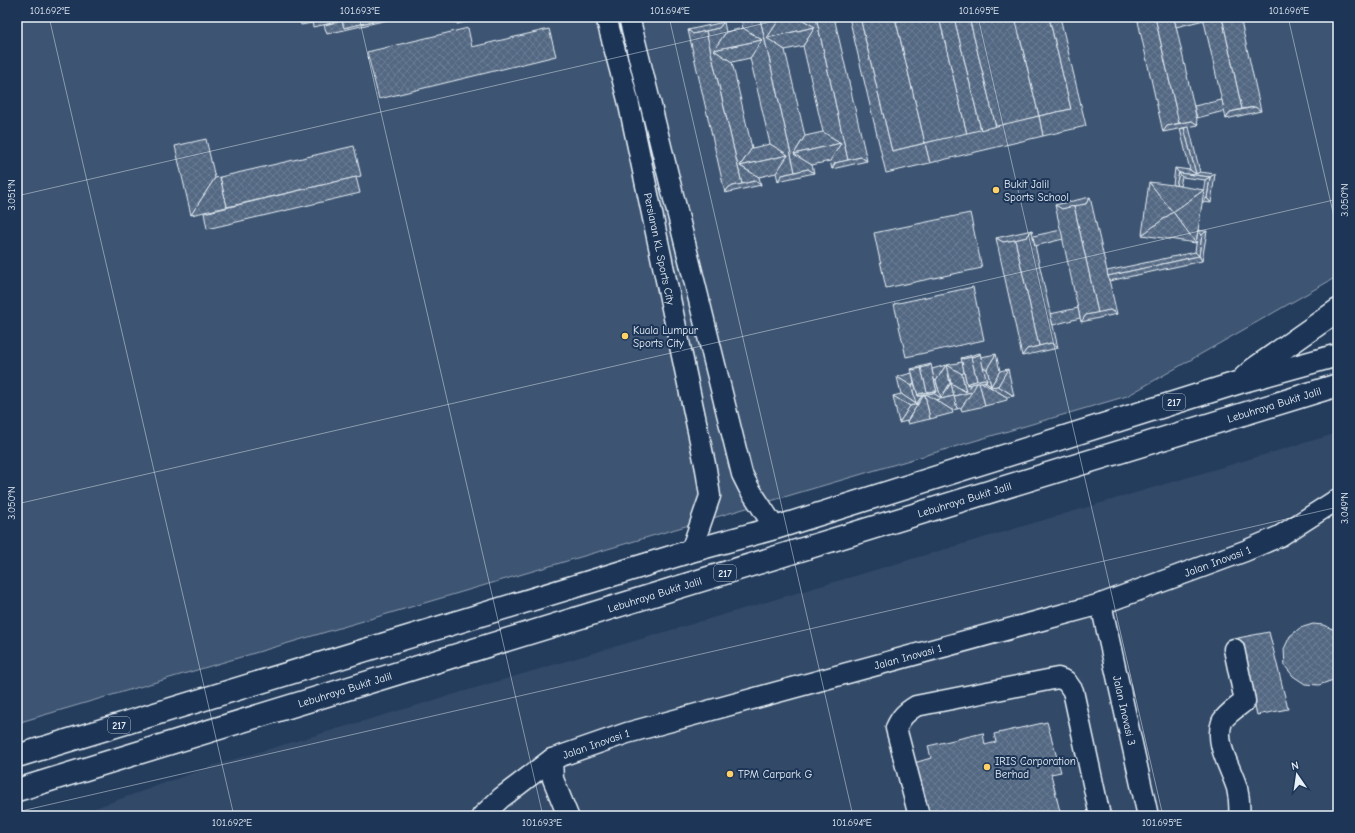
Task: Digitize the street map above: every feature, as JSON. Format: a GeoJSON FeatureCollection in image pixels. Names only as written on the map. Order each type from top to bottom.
{"type":"FeatureCollection","features":[{"type":"Feature","properties":{"kind":"highway"},"geometry":{"type":"LineString","coordinates":[[1240,382],[1254,369],[1338,310]]}},
{"type":"Feature","properties":{"kind":"highway","name":"217"},"geometry":{"type":"LineString","coordinates":[[17,756],[691,551],[775,528],[1240,382],[1338,355]]}},
{"type":"Feature","properties":{"kind":"highway","name":"Lebuhraya Bukit Jalil"},"geometry":{"type":"LineString","coordinates":[[17,790],[1338,385]]}},
{"type":"Feature","properties":{"kind":"street","name":"Persiaran KL Sports City"},"geometry":{"type":"LineString","coordinates":[[606,17],[628,100],[706,469],[710,496],[691,551]]}},
{"type":"Feature","properties":{"kind":"street"},"geometry":{"type":"LineString","coordinates":[[630,17],[742,474],[749,488],[775,528]]}},
{"type":"Feature","properties":{"kind":"street"},"geometry":{"type":"LineString","coordinates":[[661,258],[688,252]]}},
{"type":"Feature","properties":{"kind":"street","name":"Jalan Inovasi 1"},"geometry":{"type":"LineString","coordinates":[[482,816],[501,798],[552,759],[627,733],[1101,604],[1245,551],[1280,536],[1338,499]]}},
{"type":"Feature","properties":{"kind":"street","name":"Jalan Inovasi 3"},"geometry":{"type":"LineString","coordinates":[[1101,604],[1148,816]]}},
{"type":"Feature","properties":{"kind":"street"},"geometry":{"type":"LineString","coordinates":[[1234,649],[1246,701],[1232,711],[1223,721],[1220,740],[1237,789],[1240,807],[1239,816]]}},
{"type":"Feature","properties":{"kind":"street"},"geometry":{"type":"LineString","coordinates":[[919,816],[896,728],[907,711],[916,706],[1058,678],[1066,681],[1073,691],[1100,816]]}},
{"type":"Feature","properties":{"kind":"street"},"geometry":{"type":"LineString","coordinates":[[552,759],[553,779],[564,814]]}},
{"type":"Feature","properties":{"kind":"shaded area","name":"Kuala Lumpur Sports City"},"geometry":{"type":"Polygon","coordinates":[[[17,17],[1338,17],[1338,276],[1127,396],[17,723],[17,17]]]}},
{"type":"Feature","properties":{"kind":"shaded area"},"geometry":{"type":"Polygon","coordinates":[[[1338,433],[1338,816],[73,816],[215,765],[1338,433]]]}},
{"type":"Feature","properties":{"kind":"building"},"geometry":{"type":"Polygon","coordinates":[[[299,17],[311,17],[312,23],[301,25],[299,17]]]}},
{"type":"Feature","properties":{"kind":"building"},"geometry":{"type":"Polygon","coordinates":[[[311,17],[341,17],[342,21],[313,27],[311,17]]]}},
{"type":"Feature","properties":{"kind":"building"},"geometry":{"type":"Polygon","coordinates":[[[341,17],[390,17],[344,28],[341,17]]]}},
{"type":"Feature","properties":{"kind":"building"},"geometry":{"type":"Polygon","coordinates":[[[390,17],[400,17],[327,34],[324,25],[342,21],[344,28],[390,17]]]}},
{"type":"Feature","properties":{"kind":"building"},"geometry":{"type":"Polygon","coordinates":[[[456,17],[490,17],[457,24],[456,17]]]}},
{"type":"Feature","properties":{"kind":"building"},"geometry":{"type":"Polygon","coordinates":[[[768,17],[747,22],[741,18],[768,17]]]}},
{"type":"Feature","properties":{"kind":"building"},"geometry":{"type":"Polygon","coordinates":[[[778,17],[779,20],[767,38],[785,50],[805,136],[794,154],[812,165],[814,173],[808,169],[795,172],[760,19],[778,17]]]}},
{"type":"Feature","properties":{"kind":"building"},"geometry":{"type":"Polygon","coordinates":[[[798,17],[815,27],[767,38],[779,20],[798,17]]]}},
{"type":"Feature","properties":{"kind":"building"},"geometry":{"type":"Polygon","coordinates":[[[798,17],[816,17],[848,160],[835,163],[832,169],[830,161],[841,143],[823,132],[803,46],[815,27],[798,17]]]}},
{"type":"Feature","properties":{"kind":"building"},"geometry":{"type":"Polygon","coordinates":[[[816,17],[834,17],[867,161],[861,157],[848,160],[816,17]]]}},
{"type":"Feature","properties":{"kind":"building"},"geometry":{"type":"Polygon","coordinates":[[[849,17],[860,17],[892,151],[925,143],[930,163],[886,173],[849,17]]]}},
{"type":"Feature","properties":{"kind":"building"},"geometry":{"type":"Polygon","coordinates":[[[860,17],[895,17],[925,143],[892,151],[860,17]]]}},
{"type":"Feature","properties":{"kind":"building"},"geometry":{"type":"Polygon","coordinates":[[[895,17],[915,17],[896,21],[895,17]]]}},
{"type":"Feature","properties":{"kind":"building"},"geometry":{"type":"Polygon","coordinates":[[[915,17],[939,17],[967,134],[925,143],[896,21],[915,17]]]}},
{"type":"Feature","properties":{"kind":"building"},"geometry":{"type":"Polygon","coordinates":[[[939,17],[954,17],[981,130],[967,134],[939,17]]]}},
{"type":"Feature","properties":{"kind":"building"},"geometry":{"type":"Polygon","coordinates":[[[954,17],[969,17],[996,127],[981,130],[954,17]]]}},
{"type":"Feature","properties":{"kind":"building"},"geometry":{"type":"Polygon","coordinates":[[[969,17],[1015,17],[1039,116],[996,127],[969,17]]]}},
{"type":"Feature","properties":{"kind":"building"},"geometry":{"type":"Polygon","coordinates":[[[1015,17],[1049,17],[1071,109],[1039,116],[1015,17]]]}},
{"type":"Feature","properties":{"kind":"building"},"geometry":{"type":"Polygon","coordinates":[[[1049,17],[1060,17],[1086,126],[1043,136],[1039,116],[1071,109],[1049,17]]]}},
{"type":"Feature","properties":{"kind":"building"},"geometry":{"type":"Polygon","coordinates":[[[1137,17],[1143,19],[1155,17],[1179,123],[1167,126],[1163,132],[1137,17]]]}},
{"type":"Feature","properties":{"kind":"building"},"geometry":{"type":"Polygon","coordinates":[[[1139,17],[1153,17],[1143,19],[1139,17]]]}},
{"type":"Feature","properties":{"kind":"building"},"geometry":{"type":"Polygon","coordinates":[[[1155,17],[1174,17],[1198,125],[1192,121],[1179,123],[1155,17]]]}},
{"type":"Feature","properties":{"kind":"building"},"geometry":{"type":"Polygon","coordinates":[[[1174,17],[1203,17],[1204,20],[1176,27],[1174,17]]]}},
{"type":"Feature","properties":{"kind":"building"},"geometry":{"type":"Polygon","coordinates":[[[1203,17],[1222,17],[1242,109],[1230,112],[1226,119],[1203,17]]]}},
{"type":"Feature","properties":{"kind":"building"},"geometry":{"type":"Polygon","coordinates":[[[1222,17],[1240,17],[1261,111],[1255,107],[1242,109],[1222,17]]]}},
{"type":"Feature","properties":{"kind":"building"},"geometry":{"type":"Polygon","coordinates":[[[741,18],[747,22],[760,19],[795,172],[782,175],[778,181],[776,173],[788,155],[770,144],[750,58],[762,40],[743,28],[741,18]]]}},
{"type":"Feature","properties":{"kind":"building"},"geometry":{"type":"Polygon","coordinates":[[[724,22],[719,28],[693,34],[688,30],[724,22]]]}},
{"type":"Feature","properties":{"kind":"building"},"geometry":{"type":"Polygon","coordinates":[[[724,22],[726,32],[714,50],[732,62],[752,148],[740,166],[759,177],[761,185],[755,181],[742,184],[706,31],[719,28],[724,22]]]}},
{"type":"Feature","properties":{"kind":"building"},"geometry":{"type":"Polygon","coordinates":[[[815,27],[803,46],[785,50],[767,38],[815,27]]]}},
{"type":"Feature","properties":{"kind":"building"},"geometry":{"type":"Polygon","coordinates":[[[468,28],[472,47],[549,29],[556,56],[379,99],[367,52],[468,28]]]}},
{"type":"Feature","properties":{"kind":"building"},"geometry":{"type":"Polygon","coordinates":[[[743,28],[762,40],[714,50],[726,32],[743,28]]]}},
{"type":"Feature","properties":{"kind":"building"},"geometry":{"type":"Polygon","coordinates":[[[688,30],[693,34],[706,31],[742,184],[729,187],[725,193],[688,30]]]}},
{"type":"Feature","properties":{"kind":"building"},"geometry":{"type":"Polygon","coordinates":[[[762,40],[750,58],[732,62],[714,50],[762,40]]]}},
{"type":"Feature","properties":{"kind":"building"},"geometry":{"type":"Polygon","coordinates":[[[1222,100],[1224,111],[1197,118],[1194,106],[1222,100]]]}},
{"type":"Feature","properties":{"kind":"building"},"geometry":{"type":"Polygon","coordinates":[[[1255,107],[1261,111],[1226,119],[1230,112],[1255,107]]]}},
{"type":"Feature","properties":{"kind":"building"},"geometry":{"type":"Polygon","coordinates":[[[1039,116],[1043,136],[930,163],[925,143],[1039,116]]]}},
{"type":"Feature","properties":{"kind":"building"},"geometry":{"type":"Polygon","coordinates":[[[1192,121],[1198,125],[1163,132],[1167,126],[1192,121]]]}},
{"type":"Feature","properties":{"kind":"building"},"geometry":{"type":"Polygon","coordinates":[[[1189,127],[1200,172],[1196,174],[1184,128],[1189,127]]]}},
{"type":"Feature","properties":{"kind":"building"},"geometry":{"type":"Polygon","coordinates":[[[1184,128],[1196,174],[1190,170],[1180,129],[1184,128]]]}},
{"type":"Feature","properties":{"kind":"building"},"geometry":{"type":"Polygon","coordinates":[[[823,132],[841,143],[794,154],[805,136],[823,132]]]}},
{"type":"Feature","properties":{"kind":"building"},"geometry":{"type":"Polygon","coordinates":[[[206,139],[215,178],[191,215],[175,146],[206,139]]]}},
{"type":"Feature","properties":{"kind":"building"},"geometry":{"type":"Polygon","coordinates":[[[841,143],[830,161],[812,165],[794,154],[841,143]]]}},
{"type":"Feature","properties":{"kind":"building"},"geometry":{"type":"Polygon","coordinates":[[[770,144],[788,155],[740,166],[752,148],[770,144]]]}},
{"type":"Feature","properties":{"kind":"building"},"geometry":{"type":"Polygon","coordinates":[[[354,146],[361,176],[227,207],[220,177],[354,146]]]}},
{"type":"Feature","properties":{"kind":"building"},"geometry":{"type":"Polygon","coordinates":[[[788,155],[776,173],[759,177],[740,166],[788,155]]]}},
{"type":"Feature","properties":{"kind":"building"},"geometry":{"type":"Polygon","coordinates":[[[861,157],[867,161],[832,169],[835,163],[861,157]]]}},
{"type":"Feature","properties":{"kind":"building"},"geometry":{"type":"Polygon","coordinates":[[[1175,168],[1179,173],[1176,186],[1173,185],[1175,168]]]}},
{"type":"Feature","properties":{"kind":"building"},"geometry":{"type":"Polygon","coordinates":[[[1175,168],[1190,170],[1196,174],[1200,172],[1215,174],[1210,177],[1179,173],[1175,168]]]}},
{"type":"Feature","properties":{"kind":"building"},"geometry":{"type":"Polygon","coordinates":[[[808,169],[814,173],[778,181],[782,175],[808,169]]]}},
{"type":"Feature","properties":{"kind":"building"},"geometry":{"type":"Polygon","coordinates":[[[1179,173],[1182,177],[1180,186],[1176,186],[1179,173]]]}},
{"type":"Feature","properties":{"kind":"building"},"geometry":{"type":"Polygon","coordinates":[[[1179,173],[1210,177],[1205,180],[1182,177],[1179,173]]]}},
{"type":"Feature","properties":{"kind":"building"},"geometry":{"type":"Polygon","coordinates":[[[1215,174],[1211,203],[1207,198],[1210,177],[1215,174]]]}},
{"type":"Feature","properties":{"kind":"building"},"geometry":{"type":"Polygon","coordinates":[[[220,177],[227,207],[191,215],[215,178],[220,177]]]}},
{"type":"Feature","properties":{"kind":"building"},"geometry":{"type":"Polygon","coordinates":[[[356,177],[360,193],[207,229],[204,213],[356,177]]]}},
{"type":"Feature","properties":{"kind":"building"},"geometry":{"type":"Polygon","coordinates":[[[1210,177],[1207,198],[1202,202],[1205,180],[1210,177]]]}},
{"type":"Feature","properties":{"kind":"building"},"geometry":{"type":"Polygon","coordinates":[[[755,181],[761,185],[725,193],[729,187],[755,181]]]}},
{"type":"Feature","properties":{"kind":"building"},"geometry":{"type":"Polygon","coordinates":[[[1149,182],[1173,212],[1142,235],[1149,182]]]}},
{"type":"Feature","properties":{"kind":"building"},"geometry":{"type":"Polygon","coordinates":[[[1149,182],[1173,185],[1204,190],[1173,212],[1149,182]]]}},
{"type":"Feature","properties":{"kind":"building"},"geometry":{"type":"Polygon","coordinates":[[[1204,190],[1199,224],[1196,243],[1173,212],[1204,190]]]}},
{"type":"Feature","properties":{"kind":"building"},"geometry":{"type":"Polygon","coordinates":[[[1090,197],[1086,204],[1062,209],[1055,205],[1090,197]]]}},
{"type":"Feature","properties":{"kind":"building"},"geometry":{"type":"Polygon","coordinates":[[[1090,197],[1117,314],[1110,310],[1098,313],[1074,206],[1086,204],[1090,197]]]}},
{"type":"Feature","properties":{"kind":"building"},"geometry":{"type":"Polygon","coordinates":[[[1207,198],[1211,203],[1202,202],[1207,198]]]}},
{"type":"Feature","properties":{"kind":"building"},"geometry":{"type":"Polygon","coordinates":[[[1055,205],[1062,209],[1074,206],[1098,313],[1086,315],[1081,322],[1055,205]]]}},
{"type":"Feature","properties":{"kind":"building"},"geometry":{"type":"Polygon","coordinates":[[[1173,212],[1196,243],[1142,235],[1173,212]]]}},
{"type":"Feature","properties":{"kind":"building"},"geometry":{"type":"Polygon","coordinates":[[[970,213],[982,268],[886,288],[874,233],[970,213]]]}},
{"type":"Feature","properties":{"kind":"building"},"geometry":{"type":"Polygon","coordinates":[[[1032,230],[1027,237],[1015,240],[1003,242],[996,238],[1032,230]]]}},
{"type":"Feature","properties":{"kind":"building"},"geometry":{"type":"Polygon","coordinates":[[[1032,230],[1058,348],[1051,343],[1039,346],[1015,240],[1027,237],[1032,230]]]}},
{"type":"Feature","properties":{"kind":"building"},"geometry":{"type":"Polygon","coordinates":[[[1061,230],[1063,239],[1035,246],[1033,236],[1061,230]]]}},
{"type":"Feature","properties":{"kind":"building"},"geometry":{"type":"Polygon","coordinates":[[[1198,230],[1202,235],[1199,256],[1195,252],[1198,230]]]}},
{"type":"Feature","properties":{"kind":"building"},"geometry":{"type":"Polygon","coordinates":[[[1198,230],[1202,231],[1207,231],[1202,235],[1198,230]]]}},
{"type":"Feature","properties":{"kind":"building"},"geometry":{"type":"Polygon","coordinates":[[[1207,231],[1202,261],[1199,256],[1202,235],[1207,231]]]}},
{"type":"Feature","properties":{"kind":"building"},"geometry":{"type":"Polygon","coordinates":[[[996,238],[1003,242],[1015,240],[1039,346],[1027,349],[1022,356],[996,238]]]}},
{"type":"Feature","properties":{"kind":"building"},"geometry":{"type":"Polygon","coordinates":[[[1195,252],[1199,256],[1108,276],[1107,271],[1195,252]]]}},
{"type":"Feature","properties":{"kind":"building"},"geometry":{"type":"Polygon","coordinates":[[[1199,256],[1202,261],[1109,281],[1108,276],[1199,256]]]}},
{"type":"Feature","properties":{"kind":"building"},"geometry":{"type":"Polygon","coordinates":[[[973,287],[984,340],[906,357],[894,304],[973,287]]]}},
{"type":"Feature","properties":{"kind":"building"},"geometry":{"type":"Polygon","coordinates":[[[1078,308],[1080,318],[1053,325],[1050,314],[1078,308]]]}},
{"type":"Feature","properties":{"kind":"building"},"geometry":{"type":"Polygon","coordinates":[[[1110,310],[1117,314],[1081,322],[1086,315],[1110,310]]]}},
{"type":"Feature","properties":{"kind":"building"},"geometry":{"type":"Polygon","coordinates":[[[1051,343],[1058,348],[1022,356],[1027,349],[1051,343]]]}},
{"type":"Feature","properties":{"kind":"building"},"geometry":{"type":"Polygon","coordinates":[[[980,353],[987,381],[984,379],[977,381],[971,357],[979,355],[980,353]]]}},
{"type":"Feature","properties":{"kind":"building"},"geometry":{"type":"Polygon","coordinates":[[[980,353],[979,355],[963,359],[961,358],[980,353]]]}},
{"type":"Feature","properties":{"kind":"building"},"geometry":{"type":"Polygon","coordinates":[[[996,354],[987,369],[983,367],[981,357],[996,354]]]}},
{"type":"Feature","properties":{"kind":"building"},"geometry":{"type":"Polygon","coordinates":[[[996,354],[1000,371],[991,386],[987,369],[996,354]]]}},
{"type":"Feature","properties":{"kind":"building"},"geometry":{"type":"Polygon","coordinates":[[[971,357],[977,381],[968,383],[967,385],[961,358],[971,357]]]}},
{"type":"Feature","properties":{"kind":"building"},"geometry":{"type":"Polygon","coordinates":[[[962,362],[964,372],[962,374],[947,365],[962,362]]]}},
{"type":"Feature","properties":{"kind":"building"},"geometry":{"type":"Polygon","coordinates":[[[931,364],[929,366],[913,370],[911,369],[931,364]]]}},
{"type":"Feature","properties":{"kind":"building"},"geometry":{"type":"Polygon","coordinates":[[[931,364],[937,392],[927,392],[921,368],[931,364]]]}},
{"type":"Feature","properties":{"kind":"building"},"geometry":{"type":"Polygon","coordinates":[[[946,365],[936,381],[934,379],[932,369],[946,365]]]}},
{"type":"Feature","properties":{"kind":"building"},"geometry":{"type":"Polygon","coordinates":[[[946,365],[950,383],[941,398],[936,381],[946,365]]]}},
{"type":"Feature","properties":{"kind":"building"},"geometry":{"type":"Polygon","coordinates":[[[947,365],[962,374],[966,392],[951,383],[947,365]]]}},
{"type":"Feature","properties":{"kind":"building"},"geometry":{"type":"Polygon","coordinates":[[[983,367],[987,369],[991,386],[983,381],[987,381],[983,367]]]}},
{"type":"Feature","properties":{"kind":"building"},"geometry":{"type":"Polygon","coordinates":[[[921,368],[927,392],[919,394],[918,396],[911,369],[921,368]]]}},
{"type":"Feature","properties":{"kind":"building"},"geometry":{"type":"Polygon","coordinates":[[[1008,369],[998,386],[990,387],[981,382],[983,381],[991,386],[1000,371],[1008,369]]]}},
{"type":"Feature","properties":{"kind":"building"},"geometry":{"type":"Polygon","coordinates":[[[1008,369],[1014,396],[998,386],[1008,369]]]}},
{"type":"Feature","properties":{"kind":"building"},"geometry":{"type":"Polygon","coordinates":[[[964,372],[967,385],[971,384],[966,392],[962,374],[964,372]]]}},
{"type":"Feature","properties":{"kind":"building"},"geometry":{"type":"Polygon","coordinates":[[[912,373],[914,383],[912,386],[897,377],[912,373]]]}},
{"type":"Feature","properties":{"kind":"building"},"geometry":{"type":"Polygon","coordinates":[[[897,377],[912,386],[916,404],[901,394],[897,377]]]}},
{"type":"Feature","properties":{"kind":"building"},"geometry":{"type":"Polygon","coordinates":[[[934,379],[941,398],[933,393],[937,392],[934,379]]]}},
{"type":"Feature","properties":{"kind":"building"},"geometry":{"type":"Polygon","coordinates":[[[984,379],[987,381],[967,385],[968,383],[984,379]]]}},
{"type":"Feature","properties":{"kind":"building"},"geometry":{"type":"Polygon","coordinates":[[[979,382],[1007,397],[1007,400],[985,406],[979,382]]]}},
{"type":"Feature","properties":{"kind":"building"},"geometry":{"type":"Polygon","coordinates":[[[979,382],[985,406],[962,411],[961,408],[979,382]]]}},
{"type":"Feature","properties":{"kind":"building"},"geometry":{"type":"Polygon","coordinates":[[[914,383],[918,396],[922,396],[916,404],[912,386],[914,383]]]}},
{"type":"Feature","properties":{"kind":"building"},"geometry":{"type":"Polygon","coordinates":[[[951,383],[954,396],[936,400],[926,394],[933,393],[941,398],[951,383]]]}},
{"type":"Feature","properties":{"kind":"building"},"geometry":{"type":"Polygon","coordinates":[[[951,383],[966,392],[971,384],[977,383],[972,392],[954,396],[951,383]]]}},
{"type":"Feature","properties":{"kind":"building"},"geometry":{"type":"Polygon","coordinates":[[[998,386],[1014,396],[1007,397],[990,387],[998,386]]]}},
{"type":"Feature","properties":{"kind":"building"},"geometry":{"type":"Polygon","coordinates":[[[935,391],[937,392],[918,396],[919,394],[935,391]]]}},
{"type":"Feature","properties":{"kind":"building"},"geometry":{"type":"Polygon","coordinates":[[[972,392],[961,408],[957,409],[954,396],[972,392]]]}},
{"type":"Feature","properties":{"kind":"building"},"geometry":{"type":"Polygon","coordinates":[[[901,394],[916,404],[924,395],[918,404],[910,406],[893,396],[901,394]]]}},
{"type":"Feature","properties":{"kind":"building"},"geometry":{"type":"Polygon","coordinates":[[[926,394],[952,410],[953,413],[930,419],[926,394]]]}},
{"type":"Feature","properties":{"kind":"building"},"geometry":{"type":"Polygon","coordinates":[[[924,395],[930,419],[908,424],[907,421],[924,395]]]}},
{"type":"Feature","properties":{"kind":"building"},"geometry":{"type":"Polygon","coordinates":[[[893,396],[910,406],[899,423],[893,396]]]}},
{"type":"Feature","properties":{"kind":"building"},"geometry":{"type":"Polygon","coordinates":[[[954,396],[957,409],[952,410],[936,400],[954,396]]]}},
{"type":"Feature","properties":{"kind":"building"},"geometry":{"type":"Polygon","coordinates":[[[918,404],[907,421],[899,423],[910,406],[918,404]]]}},
{"type":"Feature","properties":{"kind":"building"},"geometry":{"type":"Polygon","coordinates":[[[1313,624],[1323,625],[1335,630],[1338,633],[1338,675],[1333,680],[1319,685],[1305,684],[1293,676],[1285,666],[1284,649],[1290,636],[1300,628],[1313,624]]]}},
{"type":"Feature","properties":{"kind":"building"},"geometry":{"type":"Polygon","coordinates":[[[1269,632],[1288,709],[1257,715],[1238,638],[1269,632]]]}},
{"type":"Feature","properties":{"kind":"building","name":"IRIS Corporation Berhad"},"geometry":{"type":"Polygon","coordinates":[[[1047,722],[1061,772],[1051,774],[1061,816],[927,816],[914,763],[931,758],[928,746],[983,733],[985,745],[996,742],[994,734],[1047,722]]]}},
{"type":"Feature","properties":{"kind":"place","name":"Bukit Jalil Sports School"},"geometry":{"type":"Point","coordinates":[996,190]}},
{"type":"Feature","properties":{"kind":"place","name":"Kuala Lumpur Sports City"},"geometry":{"type":"Point","coordinates":[625,336]}},
{"type":"Feature","properties":{"kind":"place","name":"IRIS Corporation Berhad"},"geometry":{"type":"Point","coordinates":[987,767]}},
{"type":"Feature","properties":{"kind":"place","name":"TPM Carpark G"},"geometry":{"type":"Point","coordinates":[730,774]}}]}
